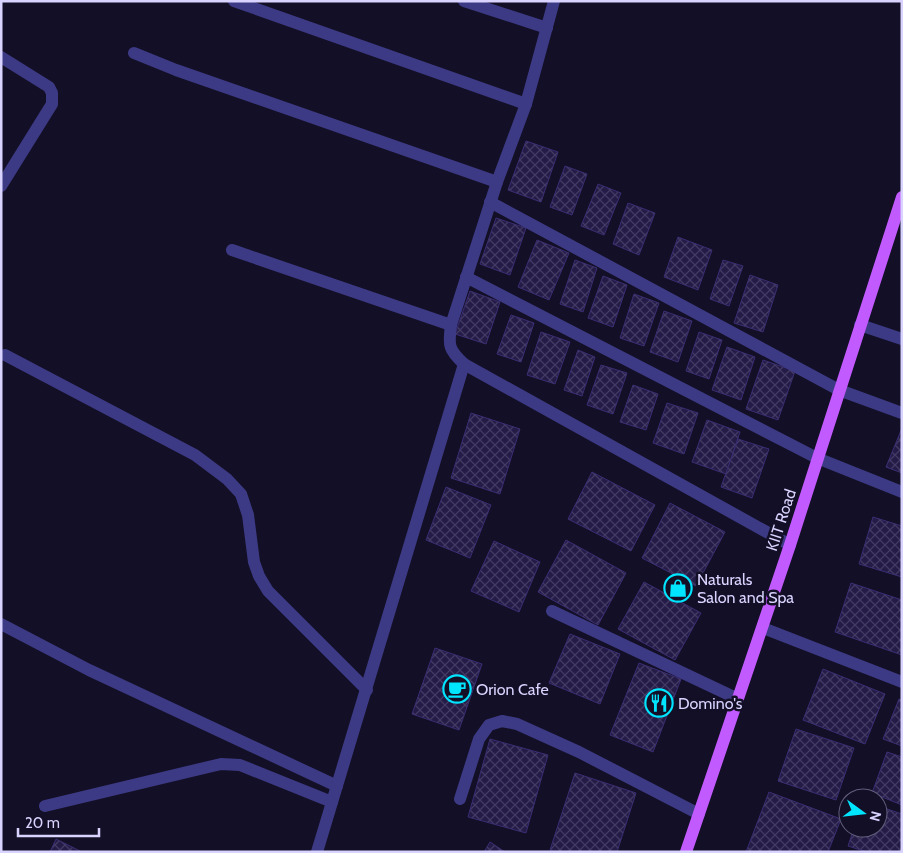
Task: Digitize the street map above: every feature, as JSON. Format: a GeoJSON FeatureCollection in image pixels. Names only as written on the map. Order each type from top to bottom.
{"type":"FeatureCollection","features":[{"type":"Feature","properties":{"kind":"main road","name":"KIIT Road"},"geometry":{"type":"LineString","coordinates":[[686,852],[790,545],[902,197]]}},
{"type":"Feature","properties":{"kind":"street"},"geometry":{"type":"LineString","coordinates":[[234,1],[526,104]]}},
{"type":"Feature","properties":{"kind":"street"},"geometry":{"type":"LineString","coordinates":[[464,1],[547,28]]}},
{"type":"Feature","properties":{"kind":"street"},"geometry":{"type":"LineString","coordinates":[[554,1],[526,104],[490,202],[451,325],[449,341],[452,352],[464,364],[790,545]]}},
{"type":"Feature","properties":{"kind":"street"},"geometry":{"type":"LineString","coordinates":[[134,53],[176,70],[497,182]]}},
{"type":"Feature","properties":{"kind":"street"},"geometry":{"type":"LineString","coordinates":[[1,57],[49,87],[52,93],[52,104],[1,186]]}},
{"type":"Feature","properties":{"kind":"street"},"geometry":{"type":"LineString","coordinates":[[490,202],[839,390],[902,413]]}},
{"type":"Feature","properties":{"kind":"street"},"geometry":{"type":"LineString","coordinates":[[232,250],[451,325]]}},
{"type":"Feature","properties":{"kind":"street"},"geometry":{"type":"LineString","coordinates":[[466,277],[817,458],[902,492]]}},
{"type":"Feature","properties":{"kind":"street"},"geometry":{"type":"LineString","coordinates":[[860,325],[902,339]]}},
{"type":"Feature","properties":{"kind":"street"},"geometry":{"type":"LineString","coordinates":[[6,356],[194,455],[227,479],[240,494],[248,515],[254,562],[268,592],[366,690]]}},
{"type":"Feature","properties":{"kind":"street"},"geometry":{"type":"LineString","coordinates":[[318,852],[464,364]]}},
{"type":"Feature","properties":{"kind":"street"},"geometry":{"type":"LineString","coordinates":[[552,611],[738,699]]}},
{"type":"Feature","properties":{"kind":"street"},"geometry":{"type":"LineString","coordinates":[[1,624],[89,670],[337,786]]}},
{"type":"Feature","properties":{"kind":"street"},"geometry":{"type":"LineString","coordinates":[[762,628],[902,682]]}},
{"type":"Feature","properties":{"kind":"street"},"geometry":{"type":"LineString","coordinates":[[460,799],[479,740],[489,726],[502,721],[517,724],[571,748],[699,814]]}},
{"type":"Feature","properties":{"kind":"street"},"geometry":{"type":"LineString","coordinates":[[45,806],[221,764],[240,765],[332,802]]}},
{"type":"Feature","properties":{"kind":"building"},"geometry":{"type":"Polygon","coordinates":[[[526,141],[558,152],[541,202],[508,190],[526,141]]]}},
{"type":"Feature","properties":{"kind":"building"},"geometry":{"type":"Polygon","coordinates":[[[565,166],[587,174],[572,215],[550,207],[565,166]]]}},
{"type":"Feature","properties":{"kind":"building"},"geometry":{"type":"Polygon","coordinates":[[[598,184],[621,193],[604,235],[581,226],[598,184]]]}},
{"type":"Feature","properties":{"kind":"building"},"geometry":{"type":"Polygon","coordinates":[[[628,203],[655,213],[639,255],[613,244],[628,203]]]}},
{"type":"Feature","properties":{"kind":"building"},"geometry":{"type":"Polygon","coordinates":[[[496,218],[526,228],[510,275],[480,264],[496,218]]]}},
{"type":"Feature","properties":{"kind":"building"},"geometry":{"type":"Polygon","coordinates":[[[678,237],[712,250],[698,290],[664,277],[678,237]]]}},
{"type":"Feature","properties":{"kind":"building"},"geometry":{"type":"Polygon","coordinates":[[[537,240],[569,253],[549,300],[518,287],[537,240]]]}},
{"type":"Feature","properties":{"kind":"building"},"geometry":{"type":"Polygon","coordinates":[[[575,260],[597,268],[583,312],[560,304],[575,260]]]}},
{"type":"Feature","properties":{"kind":"building"},"geometry":{"type":"Polygon","coordinates":[[[723,260],[743,266],[729,306],[710,299],[723,260]]]}},
{"type":"Feature","properties":{"kind":"building"},"geometry":{"type":"Polygon","coordinates":[[[750,275],[778,285],[763,332],[734,323],[750,275]]]}},
{"type":"Feature","properties":{"kind":"building"},"geometry":{"type":"Polygon","coordinates":[[[603,276],[627,285],[613,327],[588,318],[603,276]]]}},
{"type":"Feature","properties":{"kind":"building"},"geometry":{"type":"Polygon","coordinates":[[[470,291],[500,302],[486,344],[455,334],[470,291]]]}},
{"type":"Feature","properties":{"kind":"building"},"geometry":{"type":"Polygon","coordinates":[[[634,294],[659,303],[644,346],[620,338],[634,294]]]}},
{"type":"Feature","properties":{"kind":"building"},"geometry":{"type":"Polygon","coordinates":[[[664,311],[692,321],[678,362],[650,352],[664,311]]]}},
{"type":"Feature","properties":{"kind":"building"},"geometry":{"type":"Polygon","coordinates":[[[511,315],[534,323],[521,362],[497,354],[511,315]]]}},
{"type":"Feature","properties":{"kind":"building"},"geometry":{"type":"Polygon","coordinates":[[[541,332],[570,342],[555,384],[527,375],[541,332]]]}},
{"type":"Feature","properties":{"kind":"building"},"geometry":{"type":"Polygon","coordinates":[[[699,332],[722,340],[709,379],[686,371],[699,332]]]}},
{"type":"Feature","properties":{"kind":"building"},"geometry":{"type":"Polygon","coordinates":[[[727,347],[755,357],[741,400],[712,390],[727,347]]]}},
{"type":"Feature","properties":{"kind":"building"},"geometry":{"type":"Polygon","coordinates":[[[578,350],[595,357],[582,396],[564,390],[578,350]]]}},
{"type":"Feature","properties":{"kind":"building"},"geometry":{"type":"Polygon","coordinates":[[[763,360],[795,371],[778,420],[746,409],[763,360]]]}},
{"type":"Feature","properties":{"kind":"building"},"geometry":{"type":"Polygon","coordinates":[[[601,365],[627,373],[613,414],[587,405],[601,365]]]}},
{"type":"Feature","properties":{"kind":"building"},"geometry":{"type":"Polygon","coordinates":[[[633,385],[658,394],[646,430],[620,422],[633,385]]]}},
{"type":"Feature","properties":{"kind":"building"},"geometry":{"type":"Polygon","coordinates":[[[667,403],[698,413],[684,454],[653,443],[667,403]]]}},
{"type":"Feature","properties":{"kind":"building"},"geometry":{"type":"Polygon","coordinates":[[[471,413],[520,429],[500,494],[451,478],[471,413]]]}},
{"type":"Feature","properties":{"kind":"building"},"geometry":{"type":"Polygon","coordinates":[[[707,420],[740,432],[726,474],[692,462],[707,420]]]}},
{"type":"Feature","properties":{"kind":"building"},"geometry":{"type":"Polygon","coordinates":[[[902,428],[902,473],[886,467],[902,428]]]}},
{"type":"Feature","properties":{"kind":"building"},"geometry":{"type":"Polygon","coordinates":[[[738,439],[769,449],[752,498],[721,487],[738,439]]]}},
{"type":"Feature","properties":{"kind":"building"},"geometry":{"type":"Polygon","coordinates":[[[592,472],[655,505],[631,551],[568,519],[592,472]]]}},
{"type":"Feature","properties":{"kind":"building"},"geometry":{"type":"Polygon","coordinates":[[[446,487],[491,505],[470,558],[426,540],[446,487]]]}},
{"type":"Feature","properties":{"kind":"building"},"geometry":{"type":"Polygon","coordinates":[[[670,503],[725,532],[696,586],[642,558],[670,503]]]}},
{"type":"Feature","properties":{"kind":"building"},"geometry":{"type":"Polygon","coordinates":[[[873,517],[902,526],[902,577],[859,564],[873,517]]]}},
{"type":"Feature","properties":{"kind":"building"},"geometry":{"type":"Polygon","coordinates":[[[566,540],[626,573],[598,625],[538,592],[566,540]]]}},
{"type":"Feature","properties":{"kind":"building"},"geometry":{"type":"Polygon","coordinates":[[[494,541],[540,562],[519,612],[471,591],[494,541]]]}},
{"type":"Feature","properties":{"kind":"building"},"geometry":{"type":"Polygon","coordinates":[[[644,582],[701,613],[675,660],[618,629],[644,582]]]}},
{"type":"Feature","properties":{"kind":"building"},"geometry":{"type":"Polygon","coordinates":[[[851,583],[902,600],[902,655],[835,632],[851,583]]]}},
{"type":"Feature","properties":{"kind":"building"},"geometry":{"type":"Polygon","coordinates":[[[570,634],[620,654],[600,704],[549,683],[570,634]]]}},
{"type":"Feature","properties":{"kind":"building"},"geometry":{"type":"Polygon","coordinates":[[[435,648],[482,664],[459,730],[412,714],[435,648]]]}},
{"type":"Feature","properties":{"kind":"building"},"geometry":{"type":"Polygon","coordinates":[[[639,663],[681,679],[653,752],[610,735],[639,663]]]}},
{"type":"Feature","properties":{"kind":"building"},"geometry":{"type":"Polygon","coordinates":[[[823,669],[885,694],[865,744],[803,720],[823,669]]]}},
{"type":"Feature","properties":{"kind":"building"},"geometry":{"type":"Polygon","coordinates":[[[899,699],[902,700],[902,746],[883,739],[899,699]]]}},
{"type":"Feature","properties":{"kind":"building"},"geometry":{"type":"Polygon","coordinates":[[[796,729],[854,748],[840,788],[838,788],[836,800],[778,781],[796,729]]]}},
{"type":"Feature","properties":{"kind":"building"},"geometry":{"type":"Polygon","coordinates":[[[490,739],[548,755],[526,833],[468,817],[490,739]]]}},
{"type":"Feature","properties":{"kind":"building"},"geometry":{"type":"Polygon","coordinates":[[[887,752],[902,757],[902,805],[888,799],[888,788],[874,788],[887,752]]]}},
{"type":"Feature","properties":{"kind":"building"},"geometry":{"type":"Polygon","coordinates":[[[575,773],[636,793],[617,852],[556,852],[550,850],[575,773]]]}},
{"type":"Feature","properties":{"kind":"building"},"geometry":{"type":"Polygon","coordinates":[[[769,792],[838,818],[838,827],[828,852],[746,852],[769,792]]]}},
{"type":"Feature","properties":{"kind":"building"},"geometry":{"type":"Polygon","coordinates":[[[888,809],[902,814],[902,852],[867,852],[848,846],[851,838],[888,838],[888,809]]]}},
{"type":"Feature","properties":{"kind":"building"},"geometry":{"type":"Polygon","coordinates":[[[56,839],[82,852],[50,852],[56,839]]]}},
{"type":"Feature","properties":{"kind":"building"},"geometry":{"type":"Polygon","coordinates":[[[490,842],[505,852],[484,852],[490,842]]]}},
{"type":"Feature","properties":{"kind":"place","name":"Naturals Salon and Spa"},"geometry":{"type":"Point","coordinates":[678,588]}},
{"type":"Feature","properties":{"kind":"place","name":"Orion Cafe"},"geometry":{"type":"Point","coordinates":[457,689]}},
{"type":"Feature","properties":{"kind":"place","name":"Domino's"},"geometry":{"type":"Point","coordinates":[659,703]}}]}
